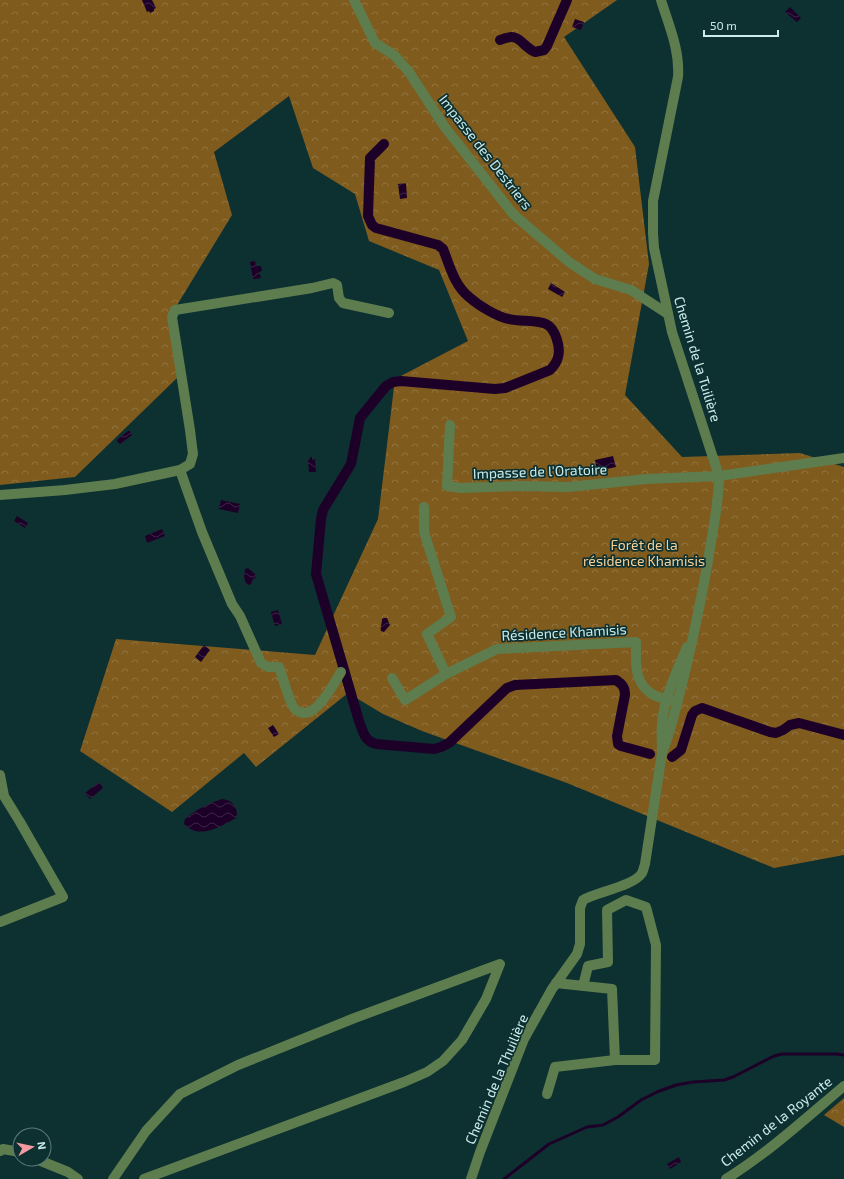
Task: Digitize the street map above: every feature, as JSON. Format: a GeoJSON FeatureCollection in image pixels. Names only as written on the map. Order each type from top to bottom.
{"type":"FeatureCollection","features":[{"type":"Feature","properties":{"kind":"street","name":"Impasse des Destriers"},"geometry":{"type":"LineString","coordinates":[[354,0],[375,43],[394,55],[409,72],[444,126],[513,214],[575,266],[595,278],[631,290],[668,314]]}},
{"type":"Feature","properties":{"kind":"street","name":"Chemin de la Tuilière"},"geometry":{"type":"LineString","coordinates":[[661,0],[675,43],[678,77],[653,201],[654,248],[668,314],[720,476],[702,595],[694,632]]}},
{"type":"Feature","properties":{"kind":"street"},"geometry":{"type":"LineString","coordinates":[[0,495],[65,490],[115,484],[180,470],[190,464],[193,454],[172,317],[176,310],[312,288],[333,283],[337,285],[339,298],[343,303],[389,313]]}},
{"type":"Feature","properties":{"kind":"street","name":"Impasse de l'Oratoire"},"geometry":{"type":"LineString","coordinates":[[450,425],[447,486],[461,488],[520,486],[568,487],[647,479],[720,476]]}},
{"type":"Feature","properties":{"kind":"street"},"geometry":{"type":"LineString","coordinates":[[720,476],[844,458]]}},
{"type":"Feature","properties":{"kind":"street"},"geometry":{"type":"LineString","coordinates":[[180,470],[202,532],[232,604],[240,616],[261,663],[268,667],[279,667],[294,708],[301,713],[310,712],[323,701],[341,672]]}},
{"type":"Feature","properties":{"kind":"street"},"geometry":{"type":"LineString","coordinates":[[392,678],[405,700],[446,674],[428,634],[451,617],[424,532],[424,507]]}},
{"type":"Feature","properties":{"kind":"street","name":"Chemin de la Thuilière"},"geometry":{"type":"LineString","coordinates":[[662,753],[671,730],[673,700],[679,665],[694,632]]}},
{"type":"Feature","properties":{"kind":"street","name":"Résidence Khamisis"},"geometry":{"type":"LineString","coordinates":[[446,674],[497,649],[636,642],[637,674],[642,684],[652,694],[673,700]]}},
{"type":"Feature","properties":{"kind":"street","name":"Chemin de la Thuilière"},"geometry":{"type":"LineString","coordinates":[[471,1179],[524,1039],[556,983],[577,954],[580,944],[580,908],[583,900],[591,895],[630,883],[642,873],[645,864],[662,753],[662,722],[673,700]]}},
{"type":"Feature","properties":{"kind":"street"},"geometry":{"type":"LineString","coordinates":[[0,775],[4,796],[63,897],[0,922]]}},
{"type":"Feature","properties":{"kind":"street"},"geometry":{"type":"LineString","coordinates":[[547,1094],[555,1067],[615,1060],[655,1060],[656,945],[646,907],[626,900],[607,910],[608,962],[588,966],[583,986]]}},
{"type":"Feature","properties":{"kind":"street"},"geometry":{"type":"LineString","coordinates":[[113,1179],[146,1132],[180,1094],[238,1065],[352,1018],[500,964],[486,999],[462,1040],[443,1061],[427,1072],[404,1082],[144,1179]]}},
{"type":"Feature","properties":{"kind":"street"},"geometry":{"type":"LineString","coordinates":[[556,983],[612,989],[615,1060]]}},
{"type":"Feature","properties":{"kind":"street","name":"Chemin de la Royante"},"geometry":{"type":"LineString","coordinates":[[726,1179],[741,1170],[798,1126],[844,1086]]}},
{"type":"Feature","properties":{"kind":"street"},"geometry":{"type":"LineString","coordinates":[[0,1151],[3,1149],[12,1151]]}},
{"type":"Feature","properties":{"kind":"street"},"geometry":{"type":"LineString","coordinates":[[52,1166],[68,1172],[78,1179]]}},
{"type":"Feature","properties":{"kind":"green space","name":"Forêt de la résidence Khamisis"},"geometry":{"type":"Polygon","coordinates":[[[0,0],[617,0],[564,37],[635,147],[649,264],[625,395],[682,457],[800,453],[844,467],[844,855],[774,868],[567,783],[422,731],[383,714],[348,693],[256,767],[244,753],[172,812],[80,751],[116,639],[315,655],[378,519],[395,379],[468,341],[439,270],[369,241],[355,194],[313,168],[289,96],[214,152],[232,215],[171,315],[177,378],[75,477],[0,485],[0,0]]]}},
{"type":"Feature","properties":{"kind":"green space"},"geometry":{"type":"Polygon","coordinates":[[[844,1098],[844,1127],[824,1115],[844,1098]]]}},
{"type":"Feature","properties":{"kind":"water"},"geometry":{"type":"Polygon","coordinates":[[[142,0],[152,0],[156,8],[154,11],[150,13],[149,11],[147,12],[142,0]]]}},
{"type":"Feature","properties":{"kind":"water"},"geometry":{"type":"Polygon","coordinates":[[[790,7],[801,18],[797,22],[785,12],[790,7]]]}},
{"type":"Feature","properties":{"kind":"water"},"geometry":{"type":"Polygon","coordinates":[[[575,19],[584,22],[581,30],[572,27],[575,19]]]}},
{"type":"Feature","properties":{"kind":"water"},"geometry":{"type":"Polygon","coordinates":[[[406,183],[407,198],[400,199],[398,184],[406,183]]]}},
{"type":"Feature","properties":{"kind":"water"},"geometry":{"type":"Polygon","coordinates":[[[255,261],[256,266],[261,266],[262,271],[259,272],[261,278],[253,279],[250,262],[255,261]]]}},
{"type":"Feature","properties":{"kind":"water"},"geometry":{"type":"Polygon","coordinates":[[[551,283],[565,292],[562,297],[548,289],[551,283]]]}},
{"type":"Feature","properties":{"kind":"water"},"geometry":{"type":"Polygon","coordinates":[[[130,431],[132,435],[120,444],[117,441],[118,439],[130,431]]]}},
{"type":"Feature","properties":{"kind":"water"},"geometry":{"type":"Polygon","coordinates":[[[613,456],[616,467],[597,471],[595,460],[613,456]]]}},
{"type":"Feature","properties":{"kind":"water"},"geometry":{"type":"Polygon","coordinates":[[[312,457],[312,460],[315,459],[316,472],[309,472],[308,460],[312,457]]]}},
{"type":"Feature","properties":{"kind":"water"},"geometry":{"type":"Polygon","coordinates":[[[221,500],[240,504],[238,513],[219,509],[221,500]]]}},
{"type":"Feature","properties":{"kind":"water"},"geometry":{"type":"Polygon","coordinates":[[[17,516],[28,523],[25,528],[14,521],[17,516]]]}},
{"type":"Feature","properties":{"kind":"water"},"geometry":{"type":"Polygon","coordinates":[[[162,529],[165,536],[147,543],[145,536],[162,529]]]}},
{"type":"Feature","properties":{"kind":"water"},"geometry":{"type":"Polygon","coordinates":[[[248,568],[256,575],[249,585],[246,584],[244,577],[245,569],[248,568]]]}},
{"type":"Feature","properties":{"kind":"water"},"geometry":{"type":"Polygon","coordinates":[[[278,610],[282,624],[275,626],[271,612],[278,610]]]}},
{"type":"Feature","properties":{"kind":"water"},"geometry":{"type":"Polygon","coordinates":[[[387,618],[390,625],[384,632],[381,631],[381,628],[382,619],[387,618]]]}},
{"type":"Feature","properties":{"kind":"water"},"geometry":{"type":"Polygon","coordinates":[[[204,645],[210,650],[201,662],[195,657],[204,645]]]}},
{"type":"Feature","properties":{"kind":"water"},"geometry":{"type":"Polygon","coordinates":[[[273,725],[279,734],[274,737],[268,728],[273,725]]]}},
{"type":"Feature","properties":{"kind":"water"},"geometry":{"type":"Polygon","coordinates":[[[99,782],[103,788],[90,799],[85,793],[99,782]]]}},
{"type":"Feature","properties":{"kind":"water"},"geometry":{"type":"Polygon","coordinates":[[[222,799],[230,801],[234,805],[237,813],[236,818],[216,828],[203,832],[190,829],[184,824],[185,819],[194,812],[222,799]]]}},
{"type":"Feature","properties":{"kind":"water"},"geometry":{"type":"Polygon","coordinates":[[[679,1157],[681,1162],[670,1169],[667,1164],[679,1157]]]}},
{"type":"Feature","properties":{"kind":"waterway"},"geometry":{"type":"LineString","coordinates":[[500,40],[512,37],[516,38],[535,52],[544,50],[567,0]]}},
{"type":"Feature","properties":{"kind":"waterway"},"geometry":{"type":"LineString","coordinates":[[384,144],[370,158],[368,216],[372,225],[376,228],[438,245],[443,249],[456,281],[469,297],[477,304],[504,318],[542,322],[546,324],[555,334],[559,353],[558,359],[550,370],[505,388],[495,389],[401,381],[393,382],[386,386],[360,418],[351,464],[323,510],[316,574],[363,732],[369,741],[376,744],[434,749],[449,743],[507,688],[515,685],[616,680],[623,686],[625,695],[617,736],[618,744],[650,754]]}},
{"type":"Feature","properties":{"kind":"waterway"},"geometry":{"type":"LineString","coordinates":[[672,757],[681,750],[692,715],[695,711],[702,708],[770,732],[776,733],[790,725],[799,723],[844,735]]}},
{"type":"Feature","properties":{"kind":"waterway"},"geometry":{"type":"LineString","coordinates":[[504,1179],[549,1144],[587,1127],[603,1125],[618,1117],[641,1100],[676,1085],[693,1082],[724,1080],[774,1056],[782,1054],[844,1055]]}}]}
